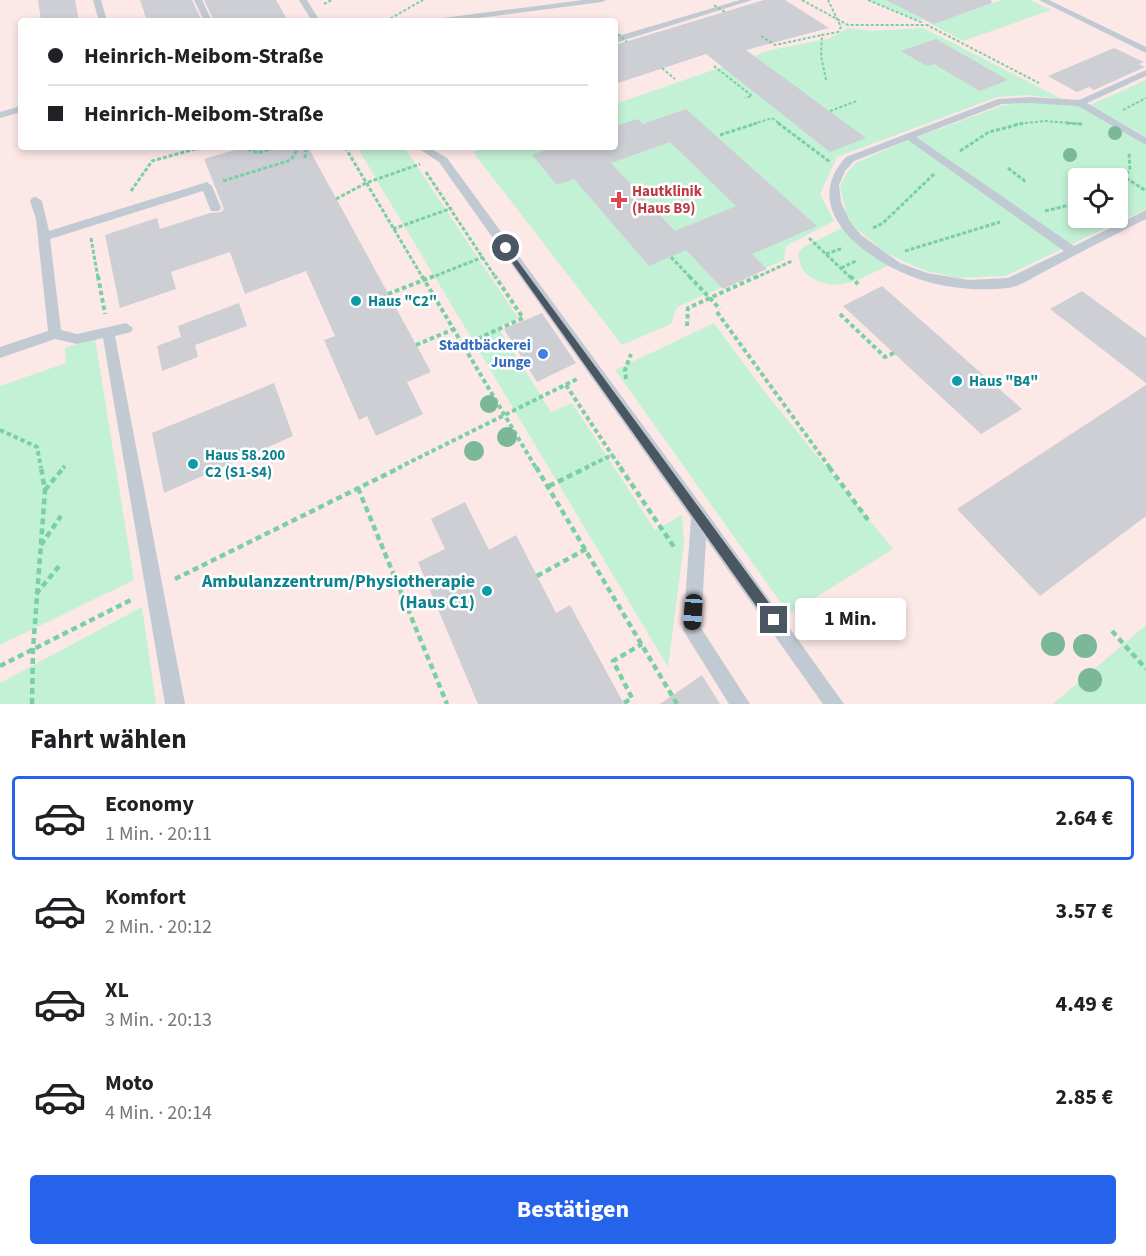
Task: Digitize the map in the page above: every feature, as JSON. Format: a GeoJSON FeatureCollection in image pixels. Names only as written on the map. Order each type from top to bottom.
{"type":"FeatureCollection","features":[{"type":"Feature","properties":{"kind":"lane"},"geometry":{"type":"LineString","coordinates":[[97,0],[102,18]]}},
{"type":"Feature","properties":{"kind":"lane"},"geometry":{"type":"LineString","coordinates":[[198,0],[207,18]]}},
{"type":"Feature","properties":{"kind":"lane"},"geometry":{"type":"LineString","coordinates":[[303,0],[314,18]]}},
{"type":"Feature","properties":{"kind":"lane"},"geometry":{"type":"LineString","coordinates":[[521,0],[530,8]]}},
{"type":"Feature","properties":{"kind":"lane"},"geometry":{"type":"LineString","coordinates":[[457,18],[602,0]]}},
{"type":"Feature","properties":{"kind":"lane"},"geometry":{"type":"LineString","coordinates":[[618,36],[748,0]]}},
{"type":"Feature","properties":{"kind":"lane"},"geometry":{"type":"LineString","coordinates":[[1043,0],[1146,50]]}},
{"type":"Feature","properties":{"kind":"lane"},"geometry":{"type":"LineString","coordinates":[[1080,103],[1146,73]]}},
{"type":"Feature","properties":{"kind":"lane"},"geometry":{"type":"LineString","coordinates":[[1146,142],[1080,103],[1030,99],[1001,101],[850,159],[840,170],[834,185],[835,202],[844,222],[857,238],[884,259],[926,277],[969,285],[1010,283],[1146,214]]}},
{"type":"Feature","properties":{"kind":"lane"},"geometry":{"type":"LineString","coordinates":[[0,115],[18,110]]}},
{"type":"Feature","properties":{"kind":"lane"},"geometry":{"type":"LineString","coordinates":[[908,136],[1073,251]]}},
{"type":"Feature","properties":{"kind":"lane"},"geometry":{"type":"LineString","coordinates":[[427,150],[441,157],[834,704]]}},
{"type":"Feature","properties":{"kind":"lane"},"geometry":{"type":"LineString","coordinates":[[44,237],[207,186],[215,208]]}},
{"type":"Feature","properties":{"kind":"lane"},"geometry":{"type":"LineString","coordinates":[[36,201],[42,219],[55,334]]}},
{"type":"Feature","properties":{"kind":"lane"},"geometry":{"type":"LineString","coordinates":[[0,353],[55,334],[77,339],[126,328]]}},
{"type":"Feature","properties":{"kind":"lane"},"geometry":{"type":"LineString","coordinates":[[108,332],[175,704]]}},
{"type":"Feature","properties":{"kind":"lane"},"geometry":{"type":"LineString","coordinates":[[699,515],[692,630],[740,704]]}},
{"type":"Feature","properties":{"kind":"path"},"geometry":{"type":"LineString","coordinates":[[391,18],[423,0]]}},
{"type":"Feature","properties":{"kind":"path"},"geometry":{"type":"LineString","coordinates":[[802,0],[837,20],[866,27],[927,25]]}},
{"type":"Feature","properties":{"kind":"path"},"geometry":{"type":"LineString","coordinates":[[761,36],[775,45],[838,32],[841,27],[828,0]]}},
{"type":"Feature","properties":{"kind":"path"},"geometry":{"type":"LineString","coordinates":[[868,0],[927,25],[1080,103]]}},
{"type":"Feature","properties":{"kind":"path"},"geometry":{"type":"LineString","coordinates":[[714,5],[724,12]]}},
{"type":"Feature","properties":{"kind":"path"},"geometry":{"type":"LineString","coordinates":[[822,35],[821,56],[826,80]]}},
{"type":"Feature","properties":{"kind":"path"},"geometry":{"type":"LineString","coordinates":[[618,38],[627,42]]}},
{"type":"Feature","properties":{"kind":"path"},"geometry":{"type":"LineString","coordinates":[[714,66],[752,96],[745,98]]}},
{"type":"Feature","properties":{"kind":"path"},"geometry":{"type":"LineString","coordinates":[[662,68],[675,79]]}},
{"type":"Feature","properties":{"kind":"path"},"geometry":{"type":"LineString","coordinates":[[857,238],[883,223],[976,136],[1009,125],[1047,121],[1089,124],[1106,119],[1146,98]]}},
{"type":"Feature","properties":{"kind":"path"},"geometry":{"type":"LineString","coordinates":[[830,111],[857,101]]}},
{"type":"Feature","properties":{"kind":"path"},"geometry":{"type":"LineString","coordinates":[[720,135],[772,118],[840,170]]}},
{"type":"Feature","properties":{"kind":"path"},"geometry":{"type":"LineString","coordinates":[[1128,175],[1131,170],[1129,143],[1135,135]]}},
{"type":"Feature","properties":{"kind":"path"},"geometry":{"type":"LineString","coordinates":[[129,193],[152,161],[191,150]]}},
{"type":"Feature","properties":{"kind":"path"},"geometry":{"type":"LineString","coordinates":[[250,150],[258,153],[268,150]]}},
{"type":"Feature","properties":{"kind":"path"},"geometry":{"type":"LineString","coordinates":[[207,186],[291,160],[297,150]]}},
{"type":"Feature","properties":{"kind":"path"},"geometry":{"type":"LineString","coordinates":[[305,150],[303,158],[306,158]]}},
{"type":"Feature","properties":{"kind":"path"},"geometry":{"type":"LineString","coordinates":[[347,150],[677,704]]}},
{"type":"Feature","properties":{"kind":"path"},"geometry":{"type":"LineString","coordinates":[[336,199],[366,183],[421,164],[523,318],[464,345]]}},
{"type":"Feature","properties":{"kind":"path"},"geometry":{"type":"LineString","coordinates":[[1008,168],[1026,182]]}},
{"type":"Feature","properties":{"kind":"path"},"geometry":{"type":"LineString","coordinates":[[1128,179],[1146,191]]}},
{"type":"Feature","properties":{"kind":"path"},"geometry":{"type":"LineString","coordinates":[[393,228],[472,201]]}},
{"type":"Feature","properties":{"kind":"path"},"geometry":{"type":"LineString","coordinates":[[884,259],[920,244],[931,244],[1021,216],[1068,205]]}},
{"type":"Feature","properties":{"kind":"path"},"geometry":{"type":"LineString","coordinates":[[88,223],[108,332]]}},
{"type":"Feature","properties":{"kind":"path"},"geometry":{"type":"LineString","coordinates":[[809,238],[858,284]]}},
{"type":"Feature","properties":{"kind":"path"},"geometry":{"type":"LineString","coordinates":[[826,254],[842,247],[857,261],[841,268]]}},
{"type":"Feature","properties":{"kind":"path"},"geometry":{"type":"LineString","coordinates":[[388,294],[506,248]]}},
{"type":"Feature","properties":{"kind":"path"},"geometry":{"type":"LineString","coordinates":[[671,257],[710,298],[868,520]]}},
{"type":"Feature","properties":{"kind":"path"},"geometry":{"type":"LineString","coordinates":[[687,326],[688,309],[746,280],[792,261]]}},
{"type":"Feature","properties":{"kind":"path"},"geometry":{"type":"LineString","coordinates":[[840,314],[885,357],[894,353]]}},
{"type":"Feature","properties":{"kind":"path"},"geometry":{"type":"LineString","coordinates":[[416,345],[454,329]]}},
{"type":"Feature","properties":{"kind":"path"},"geometry":{"type":"LineString","coordinates":[[0,666],[595,371]]}},
{"type":"Feature","properties":{"kind":"path"},"geometry":{"type":"LineString","coordinates":[[566,385],[695,577]]}},
{"type":"Feature","properties":{"kind":"path"},"geometry":{"type":"LineString","coordinates":[[0,430],[37,447],[45,491],[36,594],[32,704]]}},
{"type":"Feature","properties":{"kind":"path"},"geometry":{"type":"LineString","coordinates":[[549,486],[612,455]]}},
{"type":"Feature","properties":{"kind":"path"},"geometry":{"type":"LineString","coordinates":[[45,491],[65,466]]}},
{"type":"Feature","properties":{"kind":"path"},"geometry":{"type":"LineString","coordinates":[[358,488],[447,704]]}},
{"type":"Feature","properties":{"kind":"path"},"geometry":{"type":"LineString","coordinates":[[40,545],[61,516]]}},
{"type":"Feature","properties":{"kind":"path"},"geometry":{"type":"LineString","coordinates":[[537,576],[586,549]]}},
{"type":"Feature","properties":{"kind":"path"},"geometry":{"type":"LineString","coordinates":[[36,594],[50,580],[60,565]]}},
{"type":"Feature","properties":{"kind":"path"},"geometry":{"type":"LineString","coordinates":[[1112,631],[1146,669]]}},
{"type":"Feature","properties":{"kind":"path"},"geometry":{"type":"LineString","coordinates":[[624,703],[632,698],[613,662],[642,644]]}},
{"type":"Feature","properties":{"kind":"shaded area"},"geometry":{"type":"Polygon","coordinates":[[[0,0],[1146,0],[1146,704],[0,704],[0,0]]]}},
{"type":"Feature","properties":{"kind":"green space"},"geometry":{"type":"Polygon","coordinates":[[[868,0],[890,0],[952,17],[1002,0],[1030,0],[1051,10],[963,41],[924,20],[918,20],[868,0]]]}},
{"type":"Feature","properties":{"kind":"green space"},"geometry":{"type":"Polygon","coordinates":[[[848,28],[872,31],[923,28],[1062,99],[1028,95],[997,97],[837,157],[820,194],[834,221],[786,246],[784,260],[677,307],[671,324],[622,345],[473,152],[479,150],[618,150],[618,103],[771,50],[828,39],[848,28]]]}},
{"type":"Feature","properties":{"kind":"green space"},"geometry":{"type":"Polygon","coordinates":[[[1146,80],[1146,209],[1128,218],[1128,168],[1068,168],[1068,228],[1106,228],[1005,276],[958,278],[923,270],[886,253],[857,229],[847,217],[840,186],[856,163],[906,141],[1004,105],[1037,102],[1088,106],[1146,80]]]}},
{"type":"Feature","properties":{"kind":"green space"},"geometry":{"type":"Polygon","coordinates":[[[359,150],[406,150],[518,318],[498,327],[551,412],[572,403],[655,530],[682,515],[684,543],[668,667],[359,150]]]}},
{"type":"Feature","properties":{"kind":"green space"},"geometry":{"type":"Polygon","coordinates":[[[844,227],[889,265],[860,279],[841,284],[822,283],[812,278],[802,268],[798,254],[803,247],[844,227]]]}},
{"type":"Feature","properties":{"kind":"green space"},"geometry":{"type":"Polygon","coordinates":[[[714,323],[764,391],[893,549],[789,614],[615,370],[714,323]]]}},
{"type":"Feature","properties":{"kind":"green space"},"geometry":{"type":"Polygon","coordinates":[[[95,338],[134,580],[0,645],[0,386],[66,363],[65,348],[95,338]]]}},
{"type":"Feature","properties":{"kind":"green space"},"geometry":{"type":"Polygon","coordinates":[[[142,607],[156,704],[0,704],[0,683],[142,607]]]}},
{"type":"Feature","properties":{"kind":"green space"},"geometry":{"type":"Polygon","coordinates":[[[1146,625],[1146,704],[1053,704],[1146,625]]]}},
{"type":"Feature","properties":{"kind":"building"},"geometry":{"type":"Polygon","coordinates":[[[38,0],[75,0],[78,18],[41,18],[38,0]]]}},
{"type":"Feature","properties":{"kind":"building"},"geometry":{"type":"Polygon","coordinates":[[[140,0],[192,0],[201,18],[146,18],[140,0]]]}},
{"type":"Feature","properties":{"kind":"building"},"geometry":{"type":"Polygon","coordinates":[[[204,0],[276,0],[286,18],[213,18],[204,0]]]}},
{"type":"Feature","properties":{"kind":"building"},"geometry":{"type":"Polygon","coordinates":[[[764,0],[785,0],[829,28],[746,50],[866,138],[830,152],[706,54],[618,83],[618,44],[764,0]]]}},
{"type":"Feature","properties":{"kind":"building"},"geometry":{"type":"Polygon","coordinates":[[[886,0],[991,0],[992,3],[934,24],[886,0]]]}},
{"type":"Feature","properties":{"kind":"building"},"geometry":{"type":"Polygon","coordinates":[[[936,39],[1008,80],[980,91],[934,64],[927,66],[901,51],[936,39]]]}},
{"type":"Feature","properties":{"kind":"building"},"geometry":{"type":"Polygon","coordinates":[[[1114,48],[1144,62],[1139,64],[1145,67],[1094,90],[1089,87],[1077,92],[1048,76],[1114,48]]]}},
{"type":"Feature","properties":{"kind":"building","name":"Hautklinik (Haus B9)"},"geometry":{"type":"Polygon","coordinates":[[[686,109],[817,226],[752,254],[767,269],[723,289],[686,250],[649,266],[574,179],[557,185],[532,155],[546,150],[618,150],[618,125],[638,119],[643,124],[686,109]],[[670,142],[611,163],[675,231],[736,206],[670,142]]]}},
{"type":"Feature","properties":{"kind":"building","name":"Haus \"C2\""},"geometry":{"type":"Polygon","coordinates":[[[235,150],[310,150],[431,372],[407,382],[423,414],[376,436],[367,416],[359,420],[324,340],[335,336],[306,271],[245,294],[230,252],[171,272],[176,289],[120,308],[105,235],[157,218],[160,229],[210,213],[221,212],[224,209],[204,159],[235,150]]]}},
{"type":"Feature","properties":{"kind":"building","name":"Haus \"B4\""},"geometry":{"type":"Polygon","coordinates":[[[882,286],[1022,409],[981,434],[843,306],[882,286]]]}},
{"type":"Feature","properties":{"kind":"building"},"geometry":{"type":"Polygon","coordinates":[[[1082,291],[1146,338],[1146,383],[1050,309],[1082,291]]]}},
{"type":"Feature","properties":{"kind":"building"},"geometry":{"type":"Polygon","coordinates":[[[239,303],[247,326],[195,345],[198,357],[162,371],[157,346],[181,337],[178,326],[239,303]]]}},
{"type":"Feature","properties":{"kind":"building"},"geometry":{"type":"Polygon","coordinates":[[[542,313],[576,363],[537,382],[504,329],[542,313]]]}},
{"type":"Feature","properties":{"kind":"building","name":"Haus 58.200 C2 (S1-S4)"},"geometry":{"type":"Polygon","coordinates":[[[274,383],[293,436],[164,493],[152,433],[274,383]]]}},
{"type":"Feature","properties":{"kind":"building"},"geometry":{"type":"Polygon","coordinates":[[[1146,385],[1146,516],[1040,596],[957,509],[1146,385]]]}},
{"type":"Feature","properties":{"kind":"building","name":"Ambulanzzentrum/Physiotherapie (Haus C1)"},"geometry":{"type":"Polygon","coordinates":[[[465,502],[489,550],[516,535],[556,613],[570,605],[624,704],[478,704],[418,562],[445,549],[431,519],[465,502]]]}},
{"type":"Feature","properties":{"kind":"building"},"geometry":{"type":"Polygon","coordinates":[[[702,675],[720,704],[660,704],[702,675]]]}},
{"type":"Feature","properties":{"kind":"place","name":"Hautklinik (Haus B9)"},"geometry":{"type":"Point","coordinates":[619,200]}},
{"type":"Feature","properties":{"kind":"place","name":"Haus \"C2\""},"geometry":{"type":"Point","coordinates":[356,301]}},
{"type":"Feature","properties":{"kind":"place","name":"Stadtbäckerei Junge"},"geometry":{"type":"Point","coordinates":[543,354]}},
{"type":"Feature","properties":{"kind":"place","name":"Haus \"B4\""},"geometry":{"type":"Point","coordinates":[957,381]}},
{"type":"Feature","properties":{"kind":"place","name":"Haus 58.200 C2 (S1-S4)"},"geometry":{"type":"Point","coordinates":[193,464]}},
{"type":"Feature","properties":{"kind":"place","name":"Ambulanzzentrum/Physiotherapie (Haus C1)"},"geometry":{"type":"Point","coordinates":[487,591]}},
{"type":"Feature","properties":{"kind":"route"},"geometry":{"type":"LineString","coordinates":[[506,248],[774,620]]}}]}
